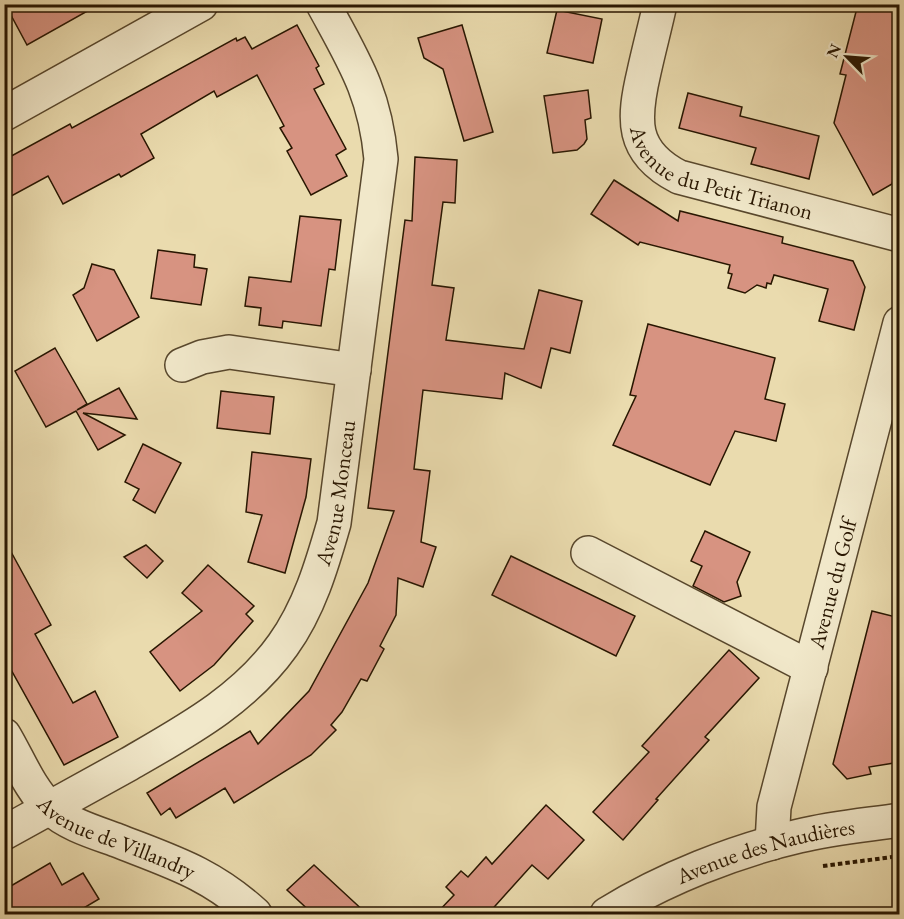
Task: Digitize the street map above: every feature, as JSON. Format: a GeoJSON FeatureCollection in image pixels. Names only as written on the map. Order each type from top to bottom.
{"type":"FeatureCollection","features":[{"type":"Feature","properties":{"kind":"street"},"geometry":{"type":"LineString","coordinates":[[4,114],[201,4]]}},
{"type":"Feature","properties":{"kind":"street","name":"Avenue Monceau"},"geometry":{"type":"LineString","coordinates":[[4,833],[215,713],[258,676],[285,643],[318,577],[334,523],[381,159],[378,127],[368,89],[323,4]]}},
{"type":"Feature","properties":{"kind":"street","name":"Avenue du Petit Trianon"},"geometry":{"type":"LineString","coordinates":[[660,4],[636,117],[642,144],[652,159],[679,177],[900,235]]}},
{"type":"Feature","properties":{"kind":"street","name":"Avenue du Golf"},"geometry":{"type":"LineString","coordinates":[[772,843],[774,807],[900,324]]}},
{"type":"Feature","properties":{"kind":"street"},"geometry":{"type":"LineString","coordinates":[[182,365],[202,357],[229,352],[354,370]]}},
{"type":"Feature","properties":{"kind":"street"},"geometry":{"type":"LineString","coordinates":[[588,553],[811,668]]}},
{"type":"Feature","properties":{"kind":"street","name":"Avenue de Villandry"},"geometry":{"type":"LineString","coordinates":[[4,735],[30,781],[50,808],[88,830],[200,873],[225,888],[255,915]]}},
{"type":"Feature","properties":{"kind":"street","name":"Avenue des Naudières"},"geometry":{"type":"LineString","coordinates":[[607,915],[694,872],[772,843],[900,820]]}},
{"type":"Feature","properties":{"kind":"building"},"geometry":{"type":"Polygon","coordinates":[[[5,4],[100,4],[27,45],[5,4]]]}},
{"type":"Feature","properties":{"kind":"building"},"geometry":{"type":"Polygon","coordinates":[[[858,4],[884,4],[900,8],[900,156],[892,184],[873,195],[834,123],[846,75],[840,74],[858,4]]]}},
{"type":"Feature","properties":{"kind":"building"},"geometry":{"type":"Polygon","coordinates":[[[557,10],[602,19],[593,63],[547,53],[557,10]]]}},
{"type":"Feature","properties":{"kind":"building"},"geometry":{"type":"Polygon","coordinates":[[[297,25],[319,66],[316,68],[324,84],[314,89],[346,149],[336,155],[347,176],[311,195],[287,151],[292,148],[280,128],[284,126],[257,75],[217,97],[214,91],[141,134],[154,158],[121,177],[119,174],[63,204],[48,176],[4,200],[4,160],[70,124],[72,128],[236,38],[237,41],[245,37],[252,49],[297,25]]]}},
{"type":"Feature","properties":{"kind":"building"},"geometry":{"type":"Polygon","coordinates":[[[462,25],[493,132],[464,141],[443,69],[424,58],[418,38],[462,25]]]}},
{"type":"Feature","properties":{"kind":"building"},"geometry":{"type":"Polygon","coordinates":[[[588,90],[591,118],[585,120],[587,139],[577,150],[553,153],[544,96],[588,90]]]}},
{"type":"Feature","properties":{"kind":"building"},"geometry":{"type":"Polygon","coordinates":[[[688,93],[742,107],[740,116],[819,136],[809,179],[751,164],[756,148],[679,128],[688,93]]]}},
{"type":"Feature","properties":{"kind":"building"},"geometry":{"type":"Polygon","coordinates":[[[415,157],[457,160],[455,203],[443,202],[432,285],[454,288],[446,340],[524,349],[539,290],[582,301],[570,353],[551,348],[541,388],[505,373],[502,399],[423,390],[414,469],[430,471],[421,542],[436,547],[423,587],[398,578],[396,615],[380,646],[384,649],[367,681],[361,679],[342,712],[331,725],[336,730],[311,755],[234,803],[225,788],[176,818],[170,808],[161,815],[147,793],[250,731],[258,744],[309,691],[368,583],[394,511],[368,508],[405,220],[412,221],[415,157]]]}},
{"type":"Feature","properties":{"kind":"building"},"geometry":{"type":"Polygon","coordinates":[[[614,180],[678,221],[680,211],[783,237],[782,243],[853,261],[865,287],[854,330],[819,321],[828,289],[774,275],[771,284],[767,283],[766,288],[757,285],[745,293],[728,288],[732,274],[728,273],[730,265],[640,242],[638,245],[591,214],[614,180]]]}},
{"type":"Feature","properties":{"kind":"building"},"geometry":{"type":"Polygon","coordinates":[[[300,216],[341,220],[335,270],[329,269],[321,326],[283,321],[282,328],[259,325],[261,308],[245,306],[249,277],[291,282],[300,216]]]}},
{"type":"Feature","properties":{"kind":"building"},"geometry":{"type":"Polygon","coordinates":[[[158,250],[195,255],[194,267],[207,269],[201,305],[151,298],[158,250]]]}},
{"type":"Feature","properties":{"kind":"building"},"geometry":{"type":"Polygon","coordinates":[[[92,264],[114,270],[139,317],[97,341],[73,295],[84,288],[92,264]]]}},
{"type":"Feature","properties":{"kind":"building"},"geometry":{"type":"Polygon","coordinates":[[[648,324],[775,358],[765,399],[785,404],[776,441],[735,431],[710,485],[613,445],[636,396],[630,395],[648,324]]]}},
{"type":"Feature","properties":{"kind":"building"},"geometry":{"type":"Polygon","coordinates":[[[55,348],[87,404],[77,410],[119,388],[137,419],[83,413],[125,435],[98,450],[76,411],[46,427],[15,371],[55,348]]]}},
{"type":"Feature","properties":{"kind":"building"},"geometry":{"type":"Polygon","coordinates":[[[221,391],[274,397],[270,434],[217,428],[221,391]]]}},
{"type":"Feature","properties":{"kind":"building"},"geometry":{"type":"Polygon","coordinates":[[[143,444],[181,463],[155,513],[133,500],[139,489],[125,482],[143,444]]]}},
{"type":"Feature","properties":{"kind":"building"},"geometry":{"type":"Polygon","coordinates":[[[252,452],[311,459],[306,497],[285,573],[248,562],[262,515],[246,512],[252,452]]]}},
{"type":"Feature","properties":{"kind":"building"},"geometry":{"type":"Polygon","coordinates":[[[705,531],[750,552],[737,582],[741,596],[724,602],[693,586],[702,566],[691,561],[705,531]]]}},
{"type":"Feature","properties":{"kind":"building"},"geometry":{"type":"Polygon","coordinates":[[[4,539],[51,625],[35,634],[73,703],[95,691],[118,737],[64,765],[4,657],[4,539]]]}},
{"type":"Feature","properties":{"kind":"building"},"geometry":{"type":"Polygon","coordinates":[[[146,545],[163,561],[147,578],[124,557],[146,545]]]}},
{"type":"Feature","properties":{"kind":"building"},"geometry":{"type":"Polygon","coordinates":[[[511,556],[635,616],[616,656],[492,595],[511,556]]]}},
{"type":"Feature","properties":{"kind":"building"},"geometry":{"type":"Polygon","coordinates":[[[208,565],[254,606],[246,614],[253,621],[214,665],[180,691],[150,652],[202,611],[182,593],[208,565]]]}},
{"type":"Feature","properties":{"kind":"building"},"geometry":{"type":"Polygon","coordinates":[[[872,611],[900,618],[900,762],[869,767],[871,774],[847,779],[833,764],[872,611]]]}},
{"type":"Feature","properties":{"kind":"building"},"geometry":{"type":"Polygon","coordinates":[[[729,650],[759,678],[705,737],[709,740],[623,840],[593,812],[649,752],[642,746],[729,650]]]}},
{"type":"Feature","properties":{"kind":"building"},"geometry":{"type":"Polygon","coordinates":[[[546,805],[584,840],[548,879],[532,865],[487,915],[435,915],[454,895],[446,887],[461,871],[468,877],[486,857],[492,864],[546,805]]]}},
{"type":"Feature","properties":{"kind":"building"},"geometry":{"type":"Polygon","coordinates":[[[50,863],[62,885],[83,873],[99,899],[72,915],[4,915],[4,890],[50,863]]]}},
{"type":"Feature","properties":{"kind":"building"},"geometry":{"type":"Polygon","coordinates":[[[314,865],[368,915],[314,915],[287,890],[314,865]]]}}]}
